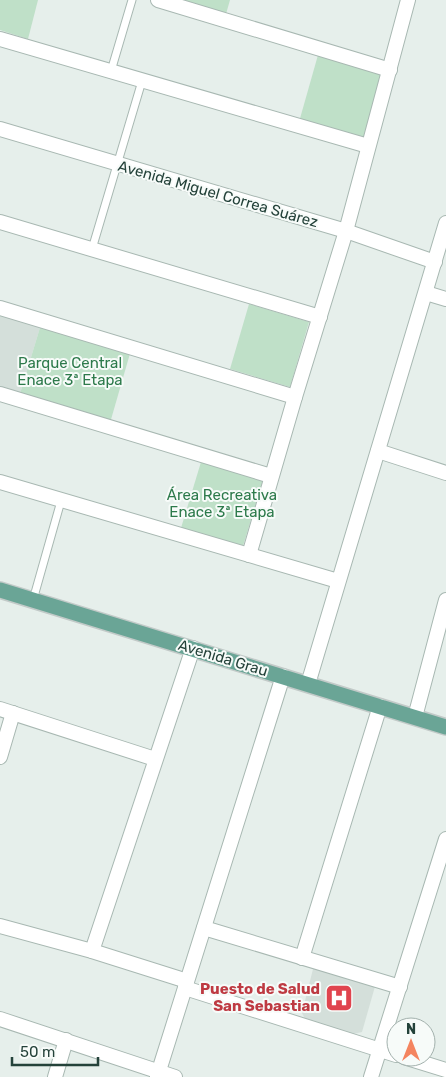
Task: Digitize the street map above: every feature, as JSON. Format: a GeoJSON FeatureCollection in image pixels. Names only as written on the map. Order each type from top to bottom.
{"type":"FeatureCollection","features":[{"type":"Feature","properties":{"kind":"main road","name":"Avenida Grau"},"geometry":{"type":"LineString","coordinates":[[0,590],[446,727]]}},
{"type":"Feature","properties":{"kind":"street"},"geometry":{"type":"LineString","coordinates":[[158,0],[390,70]]}},
{"type":"Feature","properties":{"kind":"street"},"geometry":{"type":"LineString","coordinates":[[249,556],[271,476],[346,232],[408,0]]}},
{"type":"Feature","properties":{"kind":"street"},"geometry":{"type":"LineString","coordinates":[[0,38],[368,146]]}},
{"type":"Feature","properties":{"kind":"street","name":"Avenida Miguel Correa Suárez"},"geometry":{"type":"LineString","coordinates":[[0,129],[346,232],[435,262]]}},
{"type":"Feature","properties":{"kind":"street"},"geometry":{"type":"LineString","coordinates":[[0,222],[320,317]]}},
{"type":"Feature","properties":{"kind":"street"},"geometry":{"type":"LineString","coordinates":[[308,684],[446,224]]}},
{"type":"Feature","properties":{"kind":"street"},"geometry":{"type":"LineString","coordinates":[[426,293],[446,299]]}},
{"type":"Feature","properties":{"kind":"street"},"geometry":{"type":"LineString","coordinates":[[0,308],[295,397]]}},
{"type":"Feature","properties":{"kind":"street"},"geometry":{"type":"LineString","coordinates":[[0,394],[271,476]]}},
{"type":"Feature","properties":{"kind":"street"},"geometry":{"type":"LineString","coordinates":[[378,451],[446,473]]}},
{"type":"Feature","properties":{"kind":"street"},"geometry":{"type":"LineString","coordinates":[[0,482],[338,581]]}},
{"type":"Feature","properties":{"kind":"street"},"geometry":{"type":"LineString","coordinates":[[414,718],[446,600]]}},
{"type":"Feature","properties":{"kind":"street"},"geometry":{"type":"LineString","coordinates":[[92,951],[193,648]]}},
{"type":"Feature","properties":{"kind":"street"},"geometry":{"type":"LineString","coordinates":[[158,1074],[283,676]]}},
{"type":"Feature","properties":{"kind":"street"},"geometry":{"type":"LineString","coordinates":[[302,958],[380,706]]}},
{"type":"Feature","properties":{"kind":"street"},"geometry":{"type":"LineString","coordinates":[[0,757],[6,711],[155,759]]}},
{"type":"Feature","properties":{"kind":"street"},"geometry":{"type":"LineString","coordinates":[[371,1077],[446,839]]}},
{"type":"Feature","properties":{"kind":"street"},"geometry":{"type":"LineString","coordinates":[[0,926],[92,951],[386,1052]]}},
{"type":"Feature","properties":{"kind":"street"},"geometry":{"type":"LineString","coordinates":[[204,928],[400,988]]}},
{"type":"Feature","properties":{"kind":"street"},"geometry":{"type":"LineString","coordinates":[[0,1020],[66,1040],[158,1074],[175,1077]]}},
{"type":"Feature","properties":{"kind":"street"},"geometry":{"type":"LineString","coordinates":[[55,1077],[66,1040]]}},
{"type":"Feature","properties":{"kind":"lane"},"geometry":{"type":"LineString","coordinates":[[111,71],[132,0]]}},
{"type":"Feature","properties":{"kind":"lane"},"geometry":{"type":"LineString","coordinates":[[92,249],[142,81]]}},
{"type":"Feature","properties":{"kind":"lane"},"geometry":{"type":"LineString","coordinates":[[33,600],[61,501]]}},
{"type":"Feature","properties":{"kind":"shaded area"},"geometry":{"type":"Polygon","coordinates":[[[0,308],[42,321],[19,397],[0,391],[0,308]]]}},
{"type":"Feature","properties":{"kind":"shaded area","name":"Puesto de Salud San Sebastian"},"geometry":{"type":"Polygon","coordinates":[[[319,965],[376,983],[362,1032],[353,1034],[305,1019],[302,1013],[313,969],[319,965]]]}},
{"type":"Feature","properties":{"kind":"green space"},"geometry":{"type":"Polygon","coordinates":[[[0,0],[38,0],[28,39],[0,30],[0,0]]]}},
{"type":"Feature","properties":{"kind":"green space"},"geometry":{"type":"Polygon","coordinates":[[[180,0],[230,0],[226,14],[180,0]]]}},
{"type":"Feature","properties":{"kind":"green space"},"geometry":{"type":"Polygon","coordinates":[[[318,55],[382,73],[363,139],[299,122],[318,55]]]}},
{"type":"Feature","properties":{"kind":"green space"},"geometry":{"type":"Polygon","coordinates":[[[249,304],[309,322],[290,387],[230,369],[249,304]]]}},
{"type":"Feature","properties":{"kind":"green space","name":"Parque Central Enace 3ª Etapa"},"geometry":{"type":"Polygon","coordinates":[[[42,321],[131,350],[110,423],[19,397],[42,321]]]}},
{"type":"Feature","properties":{"kind":"green space","name":"Área Recreativa Enace 3ª Etapa"},"geometry":{"type":"Polygon","coordinates":[[[201,462],[263,480],[243,546],[181,528],[201,462]]]}},
{"type":"Feature","properties":{"kind":"place","name":"Puesto de Salud San Sebastian"},"geometry":{"type":"Point","coordinates":[339,998]}}]}
